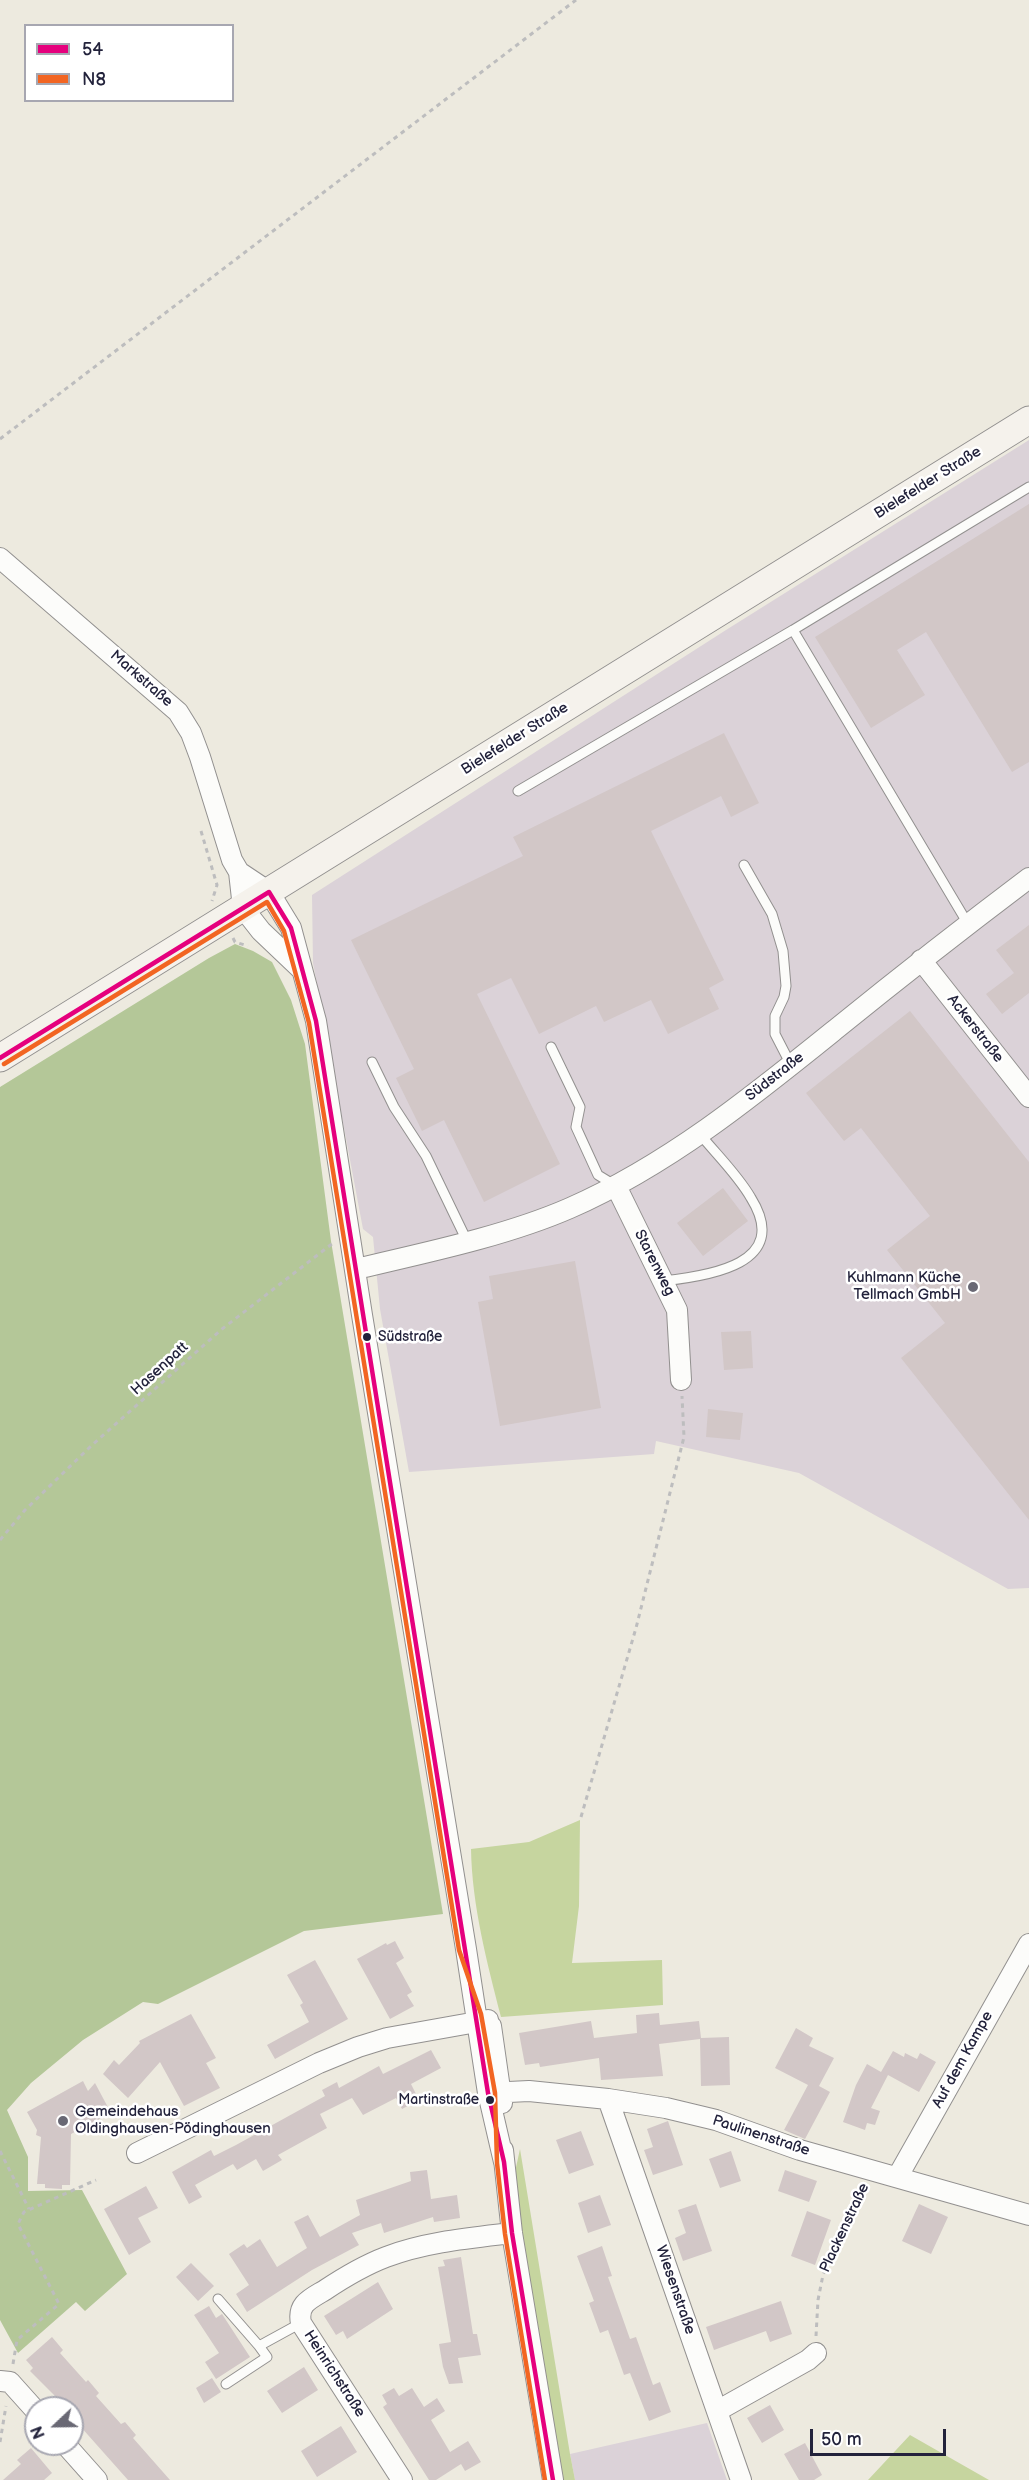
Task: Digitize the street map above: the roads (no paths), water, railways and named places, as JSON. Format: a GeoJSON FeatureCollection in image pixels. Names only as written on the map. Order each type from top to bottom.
{"type":"FeatureCollection","features":[{"type":"Feature","properties":{"kind":"main road","name":"Bielefelder Straße"},"geometry":{"type":"LineString","coordinates":[[0,1058],[1029,420]]}},
{"type":"Feature","properties":{"kind":"street","name":"Markstraße"},"geometry":{"type":"LineString","coordinates":[[0,558],[178,712],[191,733],[232,860],[239,872],[233,914]]}},
{"type":"Feature","properties":{"kind":"street"},"geometry":{"type":"LineString","coordinates":[[239,872],[269,892],[291,928],[316,1021],[466,1949],[483,2021],[495,2092],[512,2233],[553,2480]]}},
{"type":"Feature","properties":{"kind":"street","name":"Südstraße"},"geometry":{"type":"LineString","coordinates":[[356,1269],[466,1241],[568,1209],[616,1186],[663,1159],[753,1096],[921,960],[1029,878]]}},
{"type":"Feature","properties":{"kind":"street"},"geometry":{"type":"LineString","coordinates":[[233,914],[261,932],[302,970]]}},
{"type":"Feature","properties":{"kind":"street","name":"Ackerstraße"},"geometry":{"type":"LineString","coordinates":[[921,960],[1029,1097]]}},
{"type":"Feature","properties":{"kind":"street","name":"Starenweg"},"geometry":{"type":"LineString","coordinates":[[616,1186],[677,1310],[681,1380]]}},
{"type":"Feature","properties":{"kind":"street","name":"Auf dem Kampe"},"geometry":{"type":"LineString","coordinates":[[898,2176],[1029,1944]]}},
{"type":"Feature","properties":{"kind":"street"},"geometry":{"type":"LineString","coordinates":[[137,2152],[319,2062],[358,2047],[387,2038],[483,2021]]}},
{"type":"Feature","properties":{"kind":"street","name":"Paulinenstraße"},"geometry":{"type":"LineString","coordinates":[[495,2092],[529,2091],[666,2108],[716,2120],[800,2150],[1029,2214]]}},
{"type":"Feature","properties":{"kind":"street","name":"Wiesenstraße"},"geometry":{"type":"LineString","coordinates":[[608,2099],[741,2480]]}},
{"type":"Feature","properties":{"kind":"street","name":"Heinrichstraße"},"geometry":{"type":"LineString","coordinates":[[402,2480],[301,2323],[299,2313],[303,2304],[336,2282],[386,2257],[440,2243],[512,2233]]}},
{"type":"Feature","properties":{"kind":"street"},"geometry":{"type":"LineString","coordinates":[[717,2411],[808,2360],[816,2353]]}},
{"type":"Feature","properties":{"kind":"street"},"geometry":{"type":"LineString","coordinates":[[5,2382],[24,2400]]}},
{"type":"Feature","properties":{"kind":"street"},"geometry":{"type":"LineString","coordinates":[[74,2456],[90,2478]]}},
{"type":"Feature","properties":{"kind":"lane"},"geometry":{"type":"LineString","coordinates":[[518,791],[793,630],[1029,487]]}},
{"type":"Feature","properties":{"kind":"lane"},"geometry":{"type":"LineString","coordinates":[[793,630],[968,924]]}},
{"type":"Feature","properties":{"kind":"lane"},"geometry":{"type":"LineString","coordinates":[[744,865],[772,914],[783,951],[786,986],[784,997],[775,1016],[775,1034],[791,1065]]}},
{"type":"Feature","properties":{"kind":"lane"},"geometry":{"type":"LineString","coordinates":[[551,1047],[580,1107],[576,1127],[598,1175],[616,1186]]}},
{"type":"Feature","properties":{"kind":"lane"},"geometry":{"type":"LineString","coordinates":[[372,1062],[394,1107],[426,1156],[466,1241]]}},
{"type":"Feature","properties":{"kind":"lane"},"geometry":{"type":"LineString","coordinates":[[663,1281],[716,1273],[741,1262],[756,1251],[762,1237],[761,1221],[752,1198],[699,1133]]}},
{"type":"Feature","properties":{"kind":"lane"},"geometry":{"type":"LineString","coordinates":[[218,2299],[267,2357],[226,2384]]}},
{"type":"Feature","properties":{"kind":"lane"},"geometry":{"type":"LineString","coordinates":[[259,2346],[301,2323]]}},
{"type":"Feature","properties":{"kind":"place","name":"Kuhlmann Küche Tellmach GmbH"},"geometry":{"type":"Point","coordinates":[973,1287]}},
{"type":"Feature","properties":{"kind":"place","name":"Südstraße"},"geometry":{"type":"Point","coordinates":[367,1337]}},
{"type":"Feature","properties":{"kind":"place","name":"Martinstraße"},"geometry":{"type":"Point","coordinates":[490,2100]}},
{"type":"Feature","properties":{"kind":"place","name":"Gemeindehaus Oldinghausen-Pödinghausen"},"geometry":{"type":"Point","coordinates":[63,2121]}}]}
